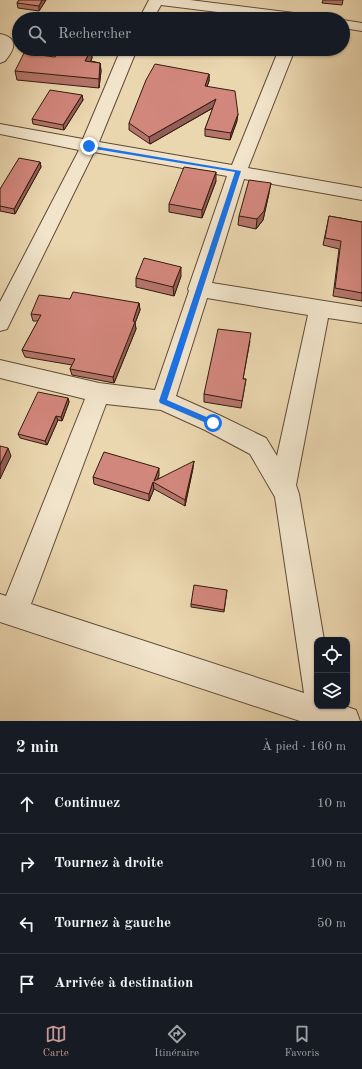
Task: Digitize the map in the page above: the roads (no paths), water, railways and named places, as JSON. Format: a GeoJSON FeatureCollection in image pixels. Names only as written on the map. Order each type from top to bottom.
{"type":"FeatureCollection","features":[{"type":"Feature","properties":{"kind":"street"},"geometry":{"type":"LineString","coordinates":[[150,12],[157,0],[274,12]]}},
{"type":"Feature","properties":{"kind":"street"},"geometry":{"type":"LineString","coordinates":[[350,25],[362,27]]}},
{"type":"Feature","properties":{"kind":"street"},"geometry":{"type":"LineString","coordinates":[[0,38],[6,42],[6,50],[0,58]]}},
{"type":"Feature","properties":{"kind":"street"},"geometry":{"type":"LineString","coordinates":[[0,323],[89,146],[126,56]]}},
{"type":"Feature","properties":{"kind":"street"},"geometry":{"type":"LineString","coordinates":[[163,401],[198,288],[214,248],[238,171],[284,56]]}},
{"type":"Feature","properties":{"kind":"street"},"geometry":{"type":"LineString","coordinates":[[0,129],[362,194]]}},
{"type":"Feature","properties":{"kind":"street"},"geometry":{"type":"LineString","coordinates":[[198,288],[362,316]]}},
{"type":"Feature","properties":{"kind":"street"},"geometry":{"type":"LineString","coordinates":[[282,486],[320,308]]}},
{"type":"Feature","properties":{"kind":"street"},"geometry":{"type":"LineString","coordinates":[[0,369],[99,393],[163,401],[213,423],[258,446],[287,494],[320,673]]}},
{"type":"Feature","properties":{"kind":"street"},"geometry":{"type":"LineString","coordinates":[[99,393],[7,610],[314,703]]}}]}
